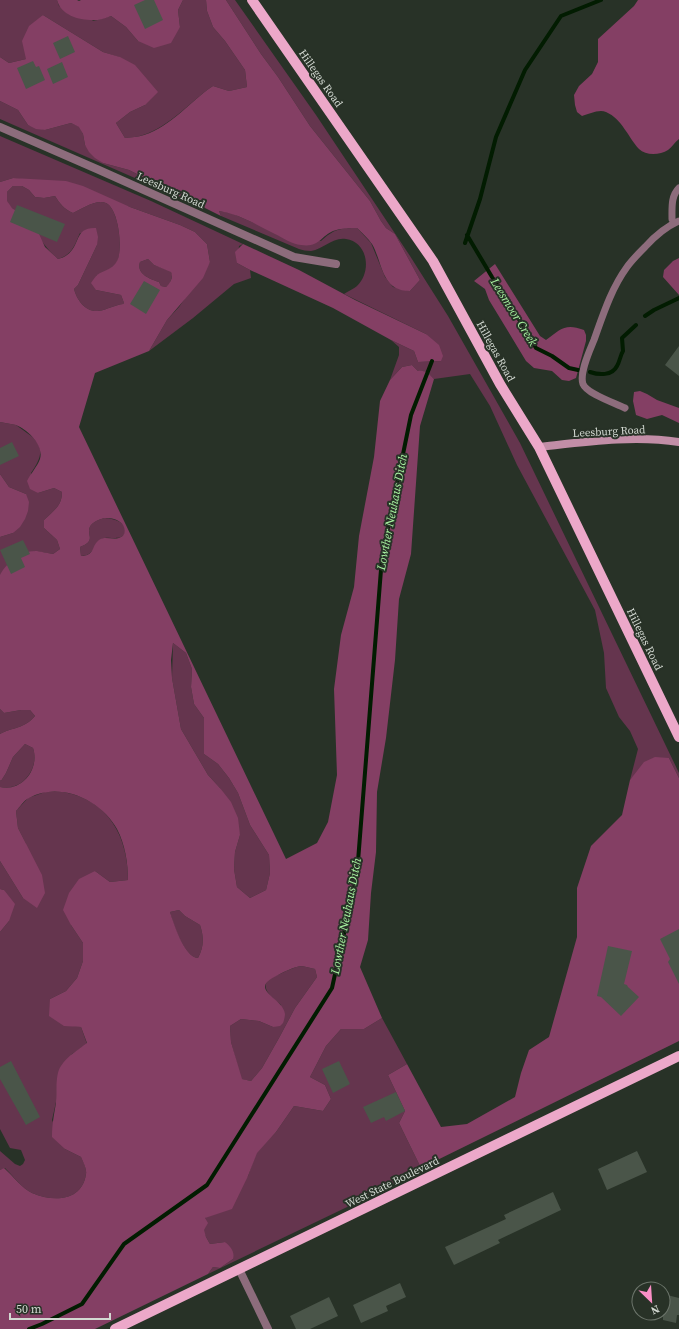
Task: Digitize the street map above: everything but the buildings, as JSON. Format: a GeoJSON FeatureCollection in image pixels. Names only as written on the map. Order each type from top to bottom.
{"type":"FeatureCollection","features":[{"type":"Feature","properties":{"kind":"main road","name":"Hillegas Road"},"geometry":{"type":"LineString","coordinates":[[252,0],[433,261],[500,384],[539,447],[679,737]]}},
{"type":"Feature","properties":{"kind":"main road","name":"Leesburg Road"},"geometry":{"type":"LineString","coordinates":[[539,447],[596,441],[663,440],[679,442]]}},
{"type":"Feature","properties":{"kind":"main road","name":"West State Boulevard"},"geometry":{"type":"LineString","coordinates":[[115,1329],[679,1056]]}},
{"type":"Feature","properties":{"kind":"street","name":"Leesburg Road"},"geometry":{"type":"LineString","coordinates":[[0,127],[294,257],[336,264]]}},
{"type":"Feature","properties":{"kind":"street"},"geometry":{"type":"LineString","coordinates":[[239,1269],[268,1329]]}},
{"type":"Feature","properties":{"kind":"lane"},"geometry":{"type":"LineString","coordinates":[[625,408],[589,390],[584,385],[582,378],[590,350],[611,293],[627,266],[656,236],[675,220],[672,205],[675,192],[679,188]]}},
{"type":"Feature","properties":{"kind":"shaded area"},"geometry":{"type":"Polygon","coordinates":[[[0,0],[57,0],[59,6],[94,21],[111,16],[126,27],[138,41],[180,27],[178,10],[183,0],[206,0],[207,11],[213,27],[225,41],[245,70],[247,87],[229,91],[213,86],[162,126],[141,136],[125,138],[116,123],[130,112],[145,105],[119,57],[103,52],[43,15],[26,59],[9,63],[0,57],[0,0]]]}},
{"type":"Feature","properties":{"kind":"shaded area"},"geometry":{"type":"Polygon","coordinates":[[[57,0],[183,0],[178,10],[180,27],[171,43],[154,48],[138,41],[126,27],[111,16],[95,20],[76,18],[66,13],[59,5],[57,0]]]}},
{"type":"Feature","properties":{"kind":"shaded area"},"geometry":{"type":"Polygon","coordinates":[[[206,0],[226,0],[310,126],[370,201],[386,228],[395,234],[420,280],[410,291],[400,290],[388,281],[384,275],[376,251],[372,244],[357,228],[333,231],[312,245],[301,245],[288,241],[241,217],[219,211],[221,216],[193,202],[176,196],[161,186],[129,170],[103,163],[89,152],[79,127],[71,123],[45,130],[36,129],[28,125],[18,110],[0,101],[0,57],[9,63],[26,59],[22,41],[29,26],[43,15],[103,52],[120,57],[135,65],[158,92],[145,105],[130,112],[116,123],[125,138],[144,135],[163,126],[213,86],[229,91],[247,87],[245,70],[225,41],[213,27],[207,11],[206,0]]]}},
{"type":"Feature","properties":{"kind":"shaded area"},"geometry":{"type":"Polygon","coordinates":[[[226,0],[235,0],[316,115],[410,256],[448,316],[520,443],[679,773],[679,778],[669,758],[634,776],[630,780],[638,749],[630,731],[619,717],[606,688],[604,653],[595,610],[517,465],[490,406],[470,374],[434,379],[423,371],[418,371],[412,365],[402,367],[390,380],[399,355],[399,347],[391,340],[414,351],[418,362],[441,361],[426,334],[344,294],[357,286],[365,273],[366,266],[363,251],[353,241],[346,239],[336,240],[311,251],[299,249],[221,216],[219,211],[231,213],[254,223],[321,241],[338,230],[357,228],[371,243],[385,277],[393,287],[410,291],[420,280],[395,234],[386,228],[370,201],[310,126],[226,0]]]}},
{"type":"Feature","properties":{"kind":"shaded area"},"geometry":{"type":"Polygon","coordinates":[[[638,0],[679,0],[679,139],[668,150],[657,154],[645,153],[639,149],[621,124],[612,115],[600,111],[582,116],[577,112],[575,105],[574,95],[579,86],[592,74],[598,62],[598,39],[634,6],[638,0]]]}},
{"type":"Feature","properties":{"kind":"shaded area"},"geometry":{"type":"Polygon","coordinates":[[[0,101],[18,110],[28,125],[45,130],[71,123],[80,127],[85,145],[103,163],[129,170],[161,186],[176,196],[0,119],[0,101]]]}},
{"type":"Feature","properties":{"kind":"shaded area"},"geometry":{"type":"Polygon","coordinates":[[[0,136],[151,201],[243,244],[239,246],[237,263],[250,270],[251,278],[234,284],[193,318],[149,351],[167,320],[179,307],[210,262],[207,244],[195,232],[130,207],[30,180],[13,178],[0,182],[0,136]]]}},
{"type":"Feature","properties":{"kind":"shaded area"},"geometry":{"type":"Polygon","coordinates":[[[13,178],[66,181],[83,186],[130,207],[195,232],[207,244],[210,262],[203,278],[167,320],[149,351],[95,373],[79,427],[286,859],[317,843],[328,822],[337,775],[334,689],[341,635],[354,587],[359,536],[374,457],[380,401],[390,380],[402,367],[412,365],[418,371],[429,374],[434,379],[420,426],[411,554],[399,599],[395,660],[386,738],[377,792],[376,852],[371,893],[368,940],[360,967],[382,1018],[364,1029],[341,1029],[326,1046],[310,1077],[325,1085],[331,1099],[323,1111],[294,1106],[276,1132],[257,1153],[232,1209],[205,1218],[208,1223],[204,1230],[210,1244],[225,1242],[232,1250],[233,1259],[220,1268],[213,1267],[208,1274],[95,1329],[0,1329],[0,1170],[4,1168],[21,1185],[32,1193],[49,1198],[73,1195],[79,1190],[86,1174],[81,1157],[65,1149],[52,1137],[59,1069],[66,1059],[87,1043],[81,1027],[64,1026],[49,1016],[50,999],[66,991],[77,978],[83,961],[83,943],[63,910],[69,893],[79,879],[95,871],[110,882],[128,880],[127,860],[124,847],[117,829],[110,819],[90,802],[79,796],[66,793],[41,793],[27,799],[16,811],[18,828],[42,875],[45,893],[37,908],[23,898],[0,861],[0,787],[8,788],[22,782],[31,771],[34,764],[34,756],[33,748],[25,744],[13,757],[1,781],[0,734],[23,726],[35,716],[30,710],[4,713],[0,709],[0,575],[10,562],[20,555],[31,551],[53,554],[60,549],[57,540],[44,528],[44,520],[61,501],[62,492],[54,488],[38,493],[30,489],[27,481],[40,459],[40,448],[30,434],[21,427],[0,422],[0,182],[13,178]],[[13,186],[7,192],[7,201],[12,208],[34,223],[45,247],[58,259],[71,251],[78,237],[84,230],[96,228],[98,237],[97,245],[78,285],[74,289],[75,293],[79,301],[85,307],[93,311],[98,311],[124,303],[121,295],[96,290],[91,283],[97,275],[113,266],[119,256],[120,239],[117,221],[114,213],[106,203],[98,202],[73,213],[62,206],[55,196],[44,198],[35,197],[29,190],[22,186],[13,186]],[[148,259],[140,262],[139,266],[142,273],[159,282],[161,286],[166,287],[172,278],[171,272],[154,265],[148,259]],[[104,518],[96,521],[89,530],[89,542],[80,547],[81,556],[91,553],[99,540],[104,538],[118,538],[123,536],[125,532],[122,523],[114,519],[104,518]],[[173,643],[171,660],[172,678],[181,729],[208,775],[231,802],[238,818],[240,835],[235,852],[234,869],[237,887],[250,898],[266,890],[270,873],[269,855],[250,825],[238,793],[229,778],[218,764],[204,754],[204,718],[194,704],[191,687],[192,669],[186,653],[173,643]],[[179,910],[170,912],[177,932],[188,952],[198,958],[203,942],[200,925],[185,916],[179,910]],[[302,966],[296,967],[269,980],[265,985],[269,994],[283,1008],[285,1014],[283,1022],[280,1026],[273,1027],[259,1021],[241,1019],[230,1026],[231,1042],[242,1079],[251,1081],[262,1068],[295,1008],[317,977],[315,969],[302,966]]]}},
{"type":"Feature","properties":{"kind":"shaded area"},"geometry":{"type":"Polygon","coordinates":[[[13,186],[22,186],[29,190],[35,197],[44,198],[55,196],[62,206],[73,213],[98,202],[106,203],[110,207],[114,213],[119,230],[119,256],[113,267],[96,276],[96,290],[121,295],[123,304],[104,310],[93,311],[89,310],[79,301],[74,289],[78,285],[97,245],[80,233],[70,252],[58,259],[47,248],[24,218],[8,204],[7,192],[13,186]]]}},
{"type":"Feature","properties":{"kind":"shaded area"},"geometry":{"type":"Polygon","coordinates":[[[243,244],[299,270],[355,300],[426,334],[439,345],[443,356],[441,361],[418,362],[414,351],[333,308],[237,263],[235,252],[243,244]]]}},
{"type":"Feature","properties":{"kind":"shaded area"},"geometry":{"type":"Polygon","coordinates":[[[679,258],[679,295],[663,277],[664,270],[673,261],[679,258]]]}},
{"type":"Feature","properties":{"kind":"shaded area"},"geometry":{"type":"Polygon","coordinates":[[[148,259],[154,265],[171,271],[172,275],[170,284],[166,287],[161,286],[159,282],[148,278],[142,273],[139,266],[140,262],[148,259]]]}},
{"type":"Feature","properties":{"kind":"shaded area"},"geometry":{"type":"Polygon","coordinates":[[[495,264],[540,336],[546,340],[560,330],[568,327],[584,330],[586,341],[576,378],[569,381],[562,380],[552,371],[534,368],[526,361],[489,300],[485,289],[474,281],[495,264]]]}},
{"type":"Feature","properties":{"kind":"shaded area"},"geometry":{"type":"Polygon","coordinates":[[[640,391],[657,400],[679,408],[679,423],[662,415],[647,419],[636,415],[633,401],[634,392],[640,391]]]}},
{"type":"Feature","properties":{"kind":"shaded area"},"geometry":{"type":"Polygon","coordinates":[[[0,422],[16,425],[33,437],[37,442],[40,456],[31,473],[38,493],[54,488],[62,492],[62,497],[59,504],[44,520],[44,528],[57,540],[60,549],[53,554],[35,551],[0,579],[0,537],[13,533],[26,494],[9,487],[0,474],[0,422]]]}},
{"type":"Feature","properties":{"kind":"shaded area"},"geometry":{"type":"Polygon","coordinates":[[[0,474],[9,487],[26,494],[29,502],[28,511],[20,527],[13,533],[0,537],[0,474]]]}},
{"type":"Feature","properties":{"kind":"shaded area"},"geometry":{"type":"Polygon","coordinates":[[[104,518],[122,523],[126,529],[125,533],[123,536],[118,538],[102,539],[96,544],[89,554],[81,556],[80,547],[89,542],[90,527],[95,522],[104,518]]]}},
{"type":"Feature","properties":{"kind":"shaded area"},"geometry":{"type":"Polygon","coordinates":[[[173,643],[186,653],[192,669],[191,687],[194,704],[204,718],[204,754],[218,764],[229,778],[238,793],[250,825],[269,855],[270,873],[266,890],[250,898],[237,887],[234,869],[235,852],[240,835],[220,788],[208,775],[181,729],[172,678],[173,643]]]}},
{"type":"Feature","properties":{"kind":"shaded area"},"geometry":{"type":"Polygon","coordinates":[[[0,709],[4,713],[30,710],[35,716],[23,726],[0,734],[0,709]]]}},
{"type":"Feature","properties":{"kind":"shaded area"},"geometry":{"type":"Polygon","coordinates":[[[25,744],[33,748],[34,756],[34,763],[27,777],[15,786],[8,788],[0,787],[0,780],[1,781],[6,773],[13,757],[25,744]]]}},
{"type":"Feature","properties":{"kind":"shaded area"},"geometry":{"type":"Polygon","coordinates":[[[655,757],[669,758],[679,778],[679,1041],[421,1168],[399,1123],[405,1111],[388,1075],[407,1064],[441,1127],[467,1124],[515,1097],[529,1050],[549,1037],[577,937],[577,888],[591,846],[622,815],[630,780],[644,762],[655,757]]]}},
{"type":"Feature","properties":{"kind":"shaded area"},"geometry":{"type":"Polygon","coordinates":[[[45,792],[61,792],[79,796],[93,803],[104,812],[120,835],[127,864],[128,880],[110,882],[95,871],[71,925],[83,943],[83,961],[77,978],[66,991],[50,999],[64,1025],[81,1027],[87,1044],[72,1054],[57,1085],[56,1102],[52,1120],[65,1149],[81,1157],[86,1174],[79,1190],[73,1195],[57,1198],[49,1198],[32,1193],[21,1185],[5,1168],[0,1170],[0,1151],[15,1164],[20,1166],[25,1160],[21,1150],[10,1148],[0,1129],[0,932],[9,921],[4,890],[0,889],[0,861],[23,898],[26,844],[18,828],[16,811],[28,798],[45,792]]]}},
{"type":"Feature","properties":{"kind":"shaded area"},"geometry":{"type":"Polygon","coordinates":[[[0,889],[4,890],[15,904],[9,921],[0,932],[0,889]]]}},
{"type":"Feature","properties":{"kind":"shaded area"},"geometry":{"type":"Polygon","coordinates":[[[179,910],[185,916],[200,925],[203,942],[198,958],[188,952],[176,932],[170,912],[179,910]]]}},
{"type":"Feature","properties":{"kind":"shaded area"},"geometry":{"type":"Polygon","coordinates":[[[302,966],[315,969],[317,977],[295,1008],[262,1068],[251,1081],[241,1079],[231,1042],[230,1026],[241,1019],[259,1021],[273,1027],[281,1005],[271,997],[267,990],[266,983],[273,977],[302,966]]]}},
{"type":"Feature","properties":{"kind":"shaded area"},"geometry":{"type":"Polygon","coordinates":[[[382,1018],[407,1064],[388,1075],[405,1111],[399,1123],[421,1168],[420,1172],[208,1274],[213,1267],[220,1268],[233,1259],[225,1242],[210,1244],[203,1230],[206,1226],[205,1218],[248,1176],[256,1153],[276,1132],[294,1106],[323,1111],[331,1099],[325,1085],[310,1077],[326,1046],[341,1029],[364,1029],[382,1018]]]}},
{"type":"Feature","properties":{"kind":"waterway","name":"Lowther Neuhaus Ditch"},"geometry":{"type":"LineString","coordinates":[[465,243],[480,199],[496,137],[525,70],[561,16],[601,0]]}},
{"type":"Feature","properties":{"kind":"waterway","name":"Leesmoor Creek"},"geometry":{"type":"LineString","coordinates":[[467,235],[536,348],[552,356],[569,368],[578,370]]}},
{"type":"Feature","properties":{"kind":"waterway","name":"Leesmoor Creek"},"geometry":{"type":"LineString","coordinates":[[645,316],[679,298]]}},
{"type":"Feature","properties":{"kind":"waterway","name":"Leesmoor Creek"},"geometry":{"type":"LineString","coordinates":[[590,372],[605,374],[612,372],[615,369],[623,351],[622,338],[636,325]]}},
{"type":"Feature","properties":{"kind":"waterway","name":"Lowther Neuhaus Ditch"},"geometry":{"type":"LineString","coordinates":[[29,1329],[82,1304],[124,1244],[207,1185],[332,988],[357,874],[382,557],[411,415],[432,361]]}}]}
